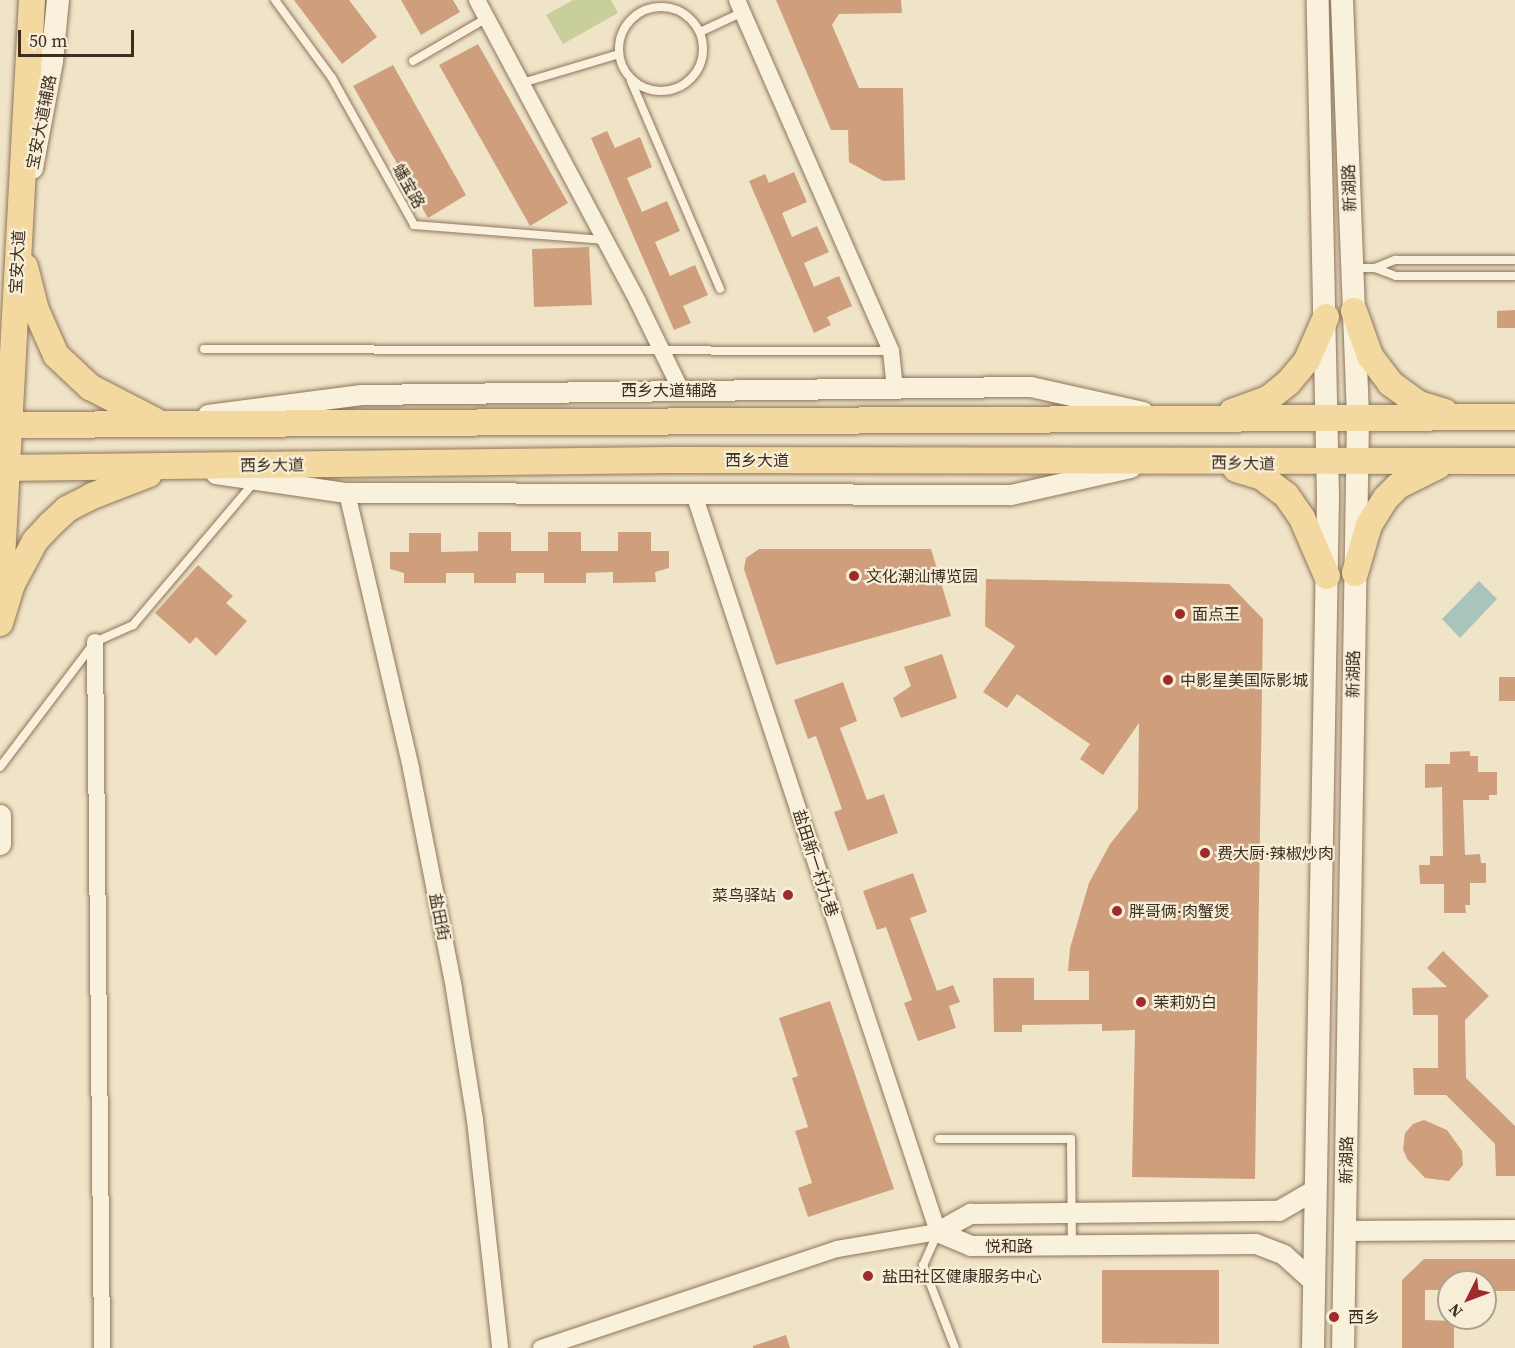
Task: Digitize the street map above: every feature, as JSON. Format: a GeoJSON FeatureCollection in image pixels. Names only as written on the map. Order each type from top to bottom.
{"type":"FeatureCollection","features":[{"type":"Feature","properties":{"kind":"main road","name":"宝安大道"},"geometry":{"type":"LineString","coordinates":[[0,596],[4,425],[18,243],[32,0]]}},
{"type":"Feature","properties":{"kind":"main road","name":"宝安大道辅路"},"geometry":{"type":"LineString","coordinates":[[18,243],[52,61],[58,0]]}},
{"type":"Feature","properties":{"kind":"main road","name":"新湖路"},"geometry":{"type":"LineString","coordinates":[[1313,1348],[1328,463],[1318,0]]}},
{"type":"Feature","properties":{"kind":"main road","name":"新湖路"},"geometry":{"type":"LineString","coordinates":[[1342,0],[1358,418],[1343,1348]]}},
{"type":"Feature","properties":{"kind":"main road"},"geometry":{"type":"LineString","coordinates":[[18,243],[36,310],[56,355],[90,387],[161,423]]}},
{"type":"Feature","properties":{"kind":"main road"},"geometry":{"type":"LineString","coordinates":[[1354,311],[1370,356],[1390,383],[1419,404],[1466,418]]}},
{"type":"Feature","properties":{"kind":"main road"},"geometry":{"type":"LineString","coordinates":[[1205,419],[1251,407],[1282,388],[1307,360],[1326,317]]}},
{"type":"Feature","properties":{"kind":"main road"},"geometry":{"type":"LineString","coordinates":[[4,425],[1515,417]]}},
{"type":"Feature","properties":{"kind":"main road","name":"西乡大道"},"geometry":{"type":"LineString","coordinates":[[4,468],[169,467],[258,473],[671,460],[1328,463],[1515,461]]}},
{"type":"Feature","properties":{"kind":"main road"},"geometry":{"type":"LineString","coordinates":[[1213,462],[1262,477],[1286,495],[1302,518],[1327,576]]}},
{"type":"Feature","properties":{"kind":"main road"},"geometry":{"type":"LineString","coordinates":[[1355,573],[1369,525],[1386,498],[1406,482],[1458,462]]}},
{"type":"Feature","properties":{"kind":"main road"},"geometry":{"type":"LineString","coordinates":[[0,623],[11,586],[35,541],[67,509],[92,496],[169,467]]}},
{"type":"Feature","properties":{"kind":"main road"},"geometry":{"type":"LineString","coordinates":[[0,816],[0,844]]}},
{"type":"Feature","properties":{"kind":"street"},"geometry":{"type":"LineString","coordinates":[[477,0],[605,240],[681,390]]}},
{"type":"Feature","properties":{"kind":"street"},"geometry":{"type":"LineString","coordinates":[[740,6],[891,351],[895,388]]}},
{"type":"Feature","properties":{"kind":"street","name":"西乡大道辅路"},"geometry":{"type":"LineString","coordinates":[[161,423],[276,404],[362,395],[1031,387],[1175,419]]}},
{"type":"Feature","properties":{"kind":"street"},"geometry":{"type":"LineString","coordinates":[[258,473],[347,492],[1011,495],[1157,462]]}},
{"type":"Feature","properties":{"kind":"street"},"geometry":{"type":"LineString","coordinates":[[1458,462],[1515,470]]}},
{"type":"Feature","properties":{"kind":"street","name":"盐田街"},"geometry":{"type":"LineString","coordinates":[[347,492],[411,769],[454,990],[475,1120],[500,1348]]}},
{"type":"Feature","properties":{"kind":"street","name":"盐田新一村九巷"},"geometry":{"type":"LineString","coordinates":[[694,494],[938,1233]]}},
{"type":"Feature","properties":{"kind":"street"},"geometry":{"type":"LineString","coordinates":[[95,642],[102,1348]]}},
{"type":"Feature","properties":{"kind":"street","name":"悦和路"},"geometry":{"type":"LineString","coordinates":[[938,1233],[971,1214],[1279,1211],[1315,1190]]}},
{"type":"Feature","properties":{"kind":"street"},"geometry":{"type":"LineString","coordinates":[[1344,1231],[1515,1230]]}},
{"type":"Feature","properties":{"kind":"street"},"geometry":{"type":"LineString","coordinates":[[541,1348],[837,1249],[938,1233]]}},
{"type":"Feature","properties":{"kind":"street","name":"悦和路"},"geometry":{"type":"LineString","coordinates":[[938,1233],[971,1246],[1256,1244],[1284,1255],[1314,1282]]}},
{"type":"Feature","properties":{"kind":"lane","name":"蟠宝路"},"geometry":{"type":"LineString","coordinates":[[275,0],[332,78],[414,225],[605,240]]}},
{"type":"Feature","properties":{"kind":"lane"},"geometry":{"type":"LineString","coordinates":[[700,32],[740,6]]}},
{"type":"Feature","properties":{"kind":"lane"},"geometry":{"type":"LineString","coordinates":[[630,78],[654,90],[685,84],[702,61],[700,32],[692,20],[677,10],[650,8],[626,25],[619,54],[720,289]]}},
{"type":"Feature","properties":{"kind":"lane"},"geometry":{"type":"LineString","coordinates":[[413,61],[487,18]]}},
{"type":"Feature","properties":{"kind":"lane"},"geometry":{"type":"LineString","coordinates":[[522,83],[619,54]]}},
{"type":"Feature","properties":{"kind":"lane"},"geometry":{"type":"LineString","coordinates":[[1375,268],[1395,260],[1515,260]]}},
{"type":"Feature","properties":{"kind":"lane"},"geometry":{"type":"LineString","coordinates":[[1353,268],[1375,268],[1396,276],[1515,276]]}},
{"type":"Feature","properties":{"kind":"lane"},"geometry":{"type":"LineString","coordinates":[[204,349],[891,351]]}},
{"type":"Feature","properties":{"kind":"lane"},"geometry":{"type":"LineString","coordinates":[[0,767],[95,642],[133,625],[258,473]]}},
{"type":"Feature","properties":{"kind":"lane"},"geometry":{"type":"LineString","coordinates":[[939,1139],[1071,1139],[1072,1246]]}},
{"type":"Feature","properties":{"kind":"lane"},"geometry":{"type":"LineString","coordinates":[[938,1233],[923,1265],[955,1348]]}},
{"type":"Feature","properties":{"kind":"green space"},"geometry":{"type":"Polygon","coordinates":[[[573,0],[611,0],[618,13],[563,44],[546,15],[573,0]]]}},
{"type":"Feature","properties":{"kind":"water"},"geometry":{"type":"Polygon","coordinates":[[[1479,581],[1497,599],[1460,638],[1442,619],[1479,581]]]}},
{"type":"Feature","properties":{"kind":"building"},"geometry":{"type":"Polygon","coordinates":[[[294,0],[349,0],[377,37],[342,64],[294,0]]]}},
{"type":"Feature","properties":{"kind":"building"},"geometry":{"type":"Polygon","coordinates":[[[401,0],[453,0],[460,12],[421,35],[401,0]]]}},
{"type":"Feature","properties":{"kind":"building"},"geometry":{"type":"Polygon","coordinates":[[[776,0],[901,0],[902,13],[839,14],[832,25],[859,88],[903,88],[905,180],[883,181],[849,162],[848,130],[831,130],[776,0]]]}},
{"type":"Feature","properties":{"kind":"building"},"geometry":{"type":"Polygon","coordinates":[[[478,44],[568,203],[530,226],[439,65],[478,44]]]}},
{"type":"Feature","properties":{"kind":"building"},"geometry":{"type":"Polygon","coordinates":[[[393,65],[466,195],[428,218],[353,86],[393,65]]]}},
{"type":"Feature","properties":{"kind":"building"},"geometry":{"type":"Polygon","coordinates":[[[607,131],[615,148],[640,137],[652,167],[627,178],[642,212],[667,201],[680,231],[655,242],[670,276],[695,265],[708,295],[683,306],[691,323],[674,330],[591,138],[607,131]]]}},
{"type":"Feature","properties":{"kind":"building"},"geometry":{"type":"Polygon","coordinates":[[[794,172],[807,202],[782,213],[792,237],[817,226],[829,252],[804,263],[814,287],[839,276],[852,306],[827,317],[831,325],[814,333],[749,181],[765,174],[769,183],[794,172]]]}},
{"type":"Feature","properties":{"kind":"building"},"geometry":{"type":"Polygon","coordinates":[[[589,247],[592,305],[534,307],[532,249],[589,247]]]}},
{"type":"Feature","properties":{"kind":"building"},"geometry":{"type":"Polygon","coordinates":[[[1515,310],[1515,328],[1497,328],[1497,311],[1515,310]]]}},
{"type":"Feature","properties":{"kind":"building"},"geometry":{"type":"Polygon","coordinates":[[[478,532],[511,532],[511,551],[548,551],[548,532],[581,532],[581,551],[618,551],[618,532],[651,532],[651,551],[669,551],[669,568],[655,572],[656,582],[613,583],[613,572],[586,573],[586,583],[544,583],[544,573],[516,573],[516,583],[474,583],[474,573],[446,573],[446,583],[404,583],[404,573],[390,569],[390,552],[409,552],[409,533],[441,533],[441,552],[478,551],[478,532]]]}},
{"type":"Feature","properties":{"kind":"building"},"geometry":{"type":"Polygon","coordinates":[[[759,549],[931,549],[951,616],[776,665],[744,569],[746,558],[759,549]]]}},
{"type":"Feature","properties":{"kind":"building"},"geometry":{"type":"Polygon","coordinates":[[[198,565],[233,596],[226,603],[247,621],[216,656],[196,637],[190,644],[155,613],[198,565]]]}},
{"type":"Feature","properties":{"kind":"building"},"geometry":{"type":"Polygon","coordinates":[[[986,579],[1229,584],[1263,619],[1255,1179],[1132,1177],[1135,1030],[1102,1031],[1102,1024],[1022,1025],[1022,1032],[994,1032],[993,978],[1034,978],[1034,1000],[1089,1000],[1089,971],[1068,971],[1070,948],[1089,883],[1110,844],[1138,809],[1139,723],[1103,775],[1080,759],[1090,744],[1017,694],[1007,708],[983,692],[1015,646],[985,626],[986,579]]]}},
{"type":"Feature","properties":{"kind":"building"},"geometry":{"type":"Polygon","coordinates":[[[942,654],[957,698],[901,718],[893,698],[911,686],[904,667],[942,654]]]}},
{"type":"Feature","properties":{"kind":"building"},"geometry":{"type":"Polygon","coordinates":[[[1499,677],[1515,677],[1515,701],[1499,701],[1499,677]]]}},
{"type":"Feature","properties":{"kind":"building"},"geometry":{"type":"Polygon","coordinates":[[[843,682],[857,721],[840,728],[867,800],[884,794],[898,833],[848,851],[834,812],[842,809],[816,736],[808,739],[794,700],[843,682]]]}},
{"type":"Feature","properties":{"kind":"building"},"geometry":{"type":"Polygon","coordinates":[[[1470,751],[1470,756],[1478,756],[1478,772],[1497,772],[1497,795],[1489,795],[1489,800],[1463,800],[1465,855],[1480,854],[1481,863],[1486,863],[1486,883],[1470,883],[1470,905],[1465,905],[1466,913],[1444,913],[1444,884],[1420,884],[1419,865],[1430,865],[1430,856],[1443,856],[1442,787],[1425,788],[1425,764],[1450,764],[1450,752],[1470,751]]]}},
{"type":"Feature","properties":{"kind":"building"},"geometry":{"type":"Polygon","coordinates":[[[913,873],[927,912],[910,918],[937,991],[953,985],[960,1002],[949,1006],[956,1028],[918,1041],[904,1003],[912,1000],[886,927],[877,930],[863,891],[913,873]]]}},
{"type":"Feature","properties":{"kind":"building"},"geometry":{"type":"Polygon","coordinates":[[[1443,951],[1489,996],[1465,1020],[1466,1078],[1515,1126],[1515,1176],[1496,1176],[1495,1144],[1446,1095],[1414,1095],[1413,1068],[1438,1068],[1438,1015],[1413,1015],[1412,988],[1447,987],[1427,968],[1443,951]]]}},
{"type":"Feature","properties":{"kind":"building"},"geometry":{"type":"Polygon","coordinates":[[[830,1001],[894,1189],[808,1217],[798,1188],[812,1183],[795,1131],[808,1127],[792,1078],[798,1076],[779,1018],[830,1001]]]}},
{"type":"Feature","properties":{"kind":"building"},"geometry":{"type":"Polygon","coordinates":[[[1424,1120],[1447,1130],[1462,1151],[1463,1165],[1449,1181],[1425,1178],[1407,1159],[1403,1149],[1405,1133],[1413,1124],[1424,1120]]]}},
{"type":"Feature","properties":{"kind":"building"},"geometry":{"type":"Polygon","coordinates":[[[1424,1259],[1515,1259],[1515,1291],[1497,1291],[1497,1270],[1437,1270],[1437,1290],[1425,1290],[1425,1320],[1437,1320],[1437,1330],[1454,1330],[1454,1348],[1402,1348],[1402,1280],[1424,1259]]]}},
{"type":"Feature","properties":{"kind":"building"},"geometry":{"type":"Polygon","coordinates":[[[1102,1270],[1219,1270],[1219,1344],[1102,1343],[1102,1270]]]}},
{"type":"Feature","properties":{"kind":"building"},"geometry":{"type":"Polygon","coordinates":[[[786,1335],[790,1348],[753,1348],[753,1346],[786,1335]]]}},
{"type":"Feature","properties":{"kind":"place","name":"文化潮汕博览园"},"geometry":{"type":"Point","coordinates":[854,576]}},
{"type":"Feature","properties":{"kind":"place","name":"面点王"},"geometry":{"type":"Point","coordinates":[1180,614]}},
{"type":"Feature","properties":{"kind":"place","name":"中影星美国际影城"},"geometry":{"type":"Point","coordinates":[1168,680]}},
{"type":"Feature","properties":{"kind":"place","name":"费大厨·辣椒炒肉"},"geometry":{"type":"Point","coordinates":[1205,853]}},
{"type":"Feature","properties":{"kind":"place","name":"菜鸟驿站"},"geometry":{"type":"Point","coordinates":[788,895]}},
{"type":"Feature","properties":{"kind":"place","name":"胖哥俩·肉蟹煲"},"geometry":{"type":"Point","coordinates":[1117,911]}},
{"type":"Feature","properties":{"kind":"place","name":"茉莉奶白"},"geometry":{"type":"Point","coordinates":[1141,1002]}},
{"type":"Feature","properties":{"kind":"place","name":"盐田社区健康服务中心"},"geometry":{"type":"Point","coordinates":[868,1276]}},
{"type":"Feature","properties":{"kind":"place","name":"西乡"},"geometry":{"type":"Point","coordinates":[1334,1317]}}]}
